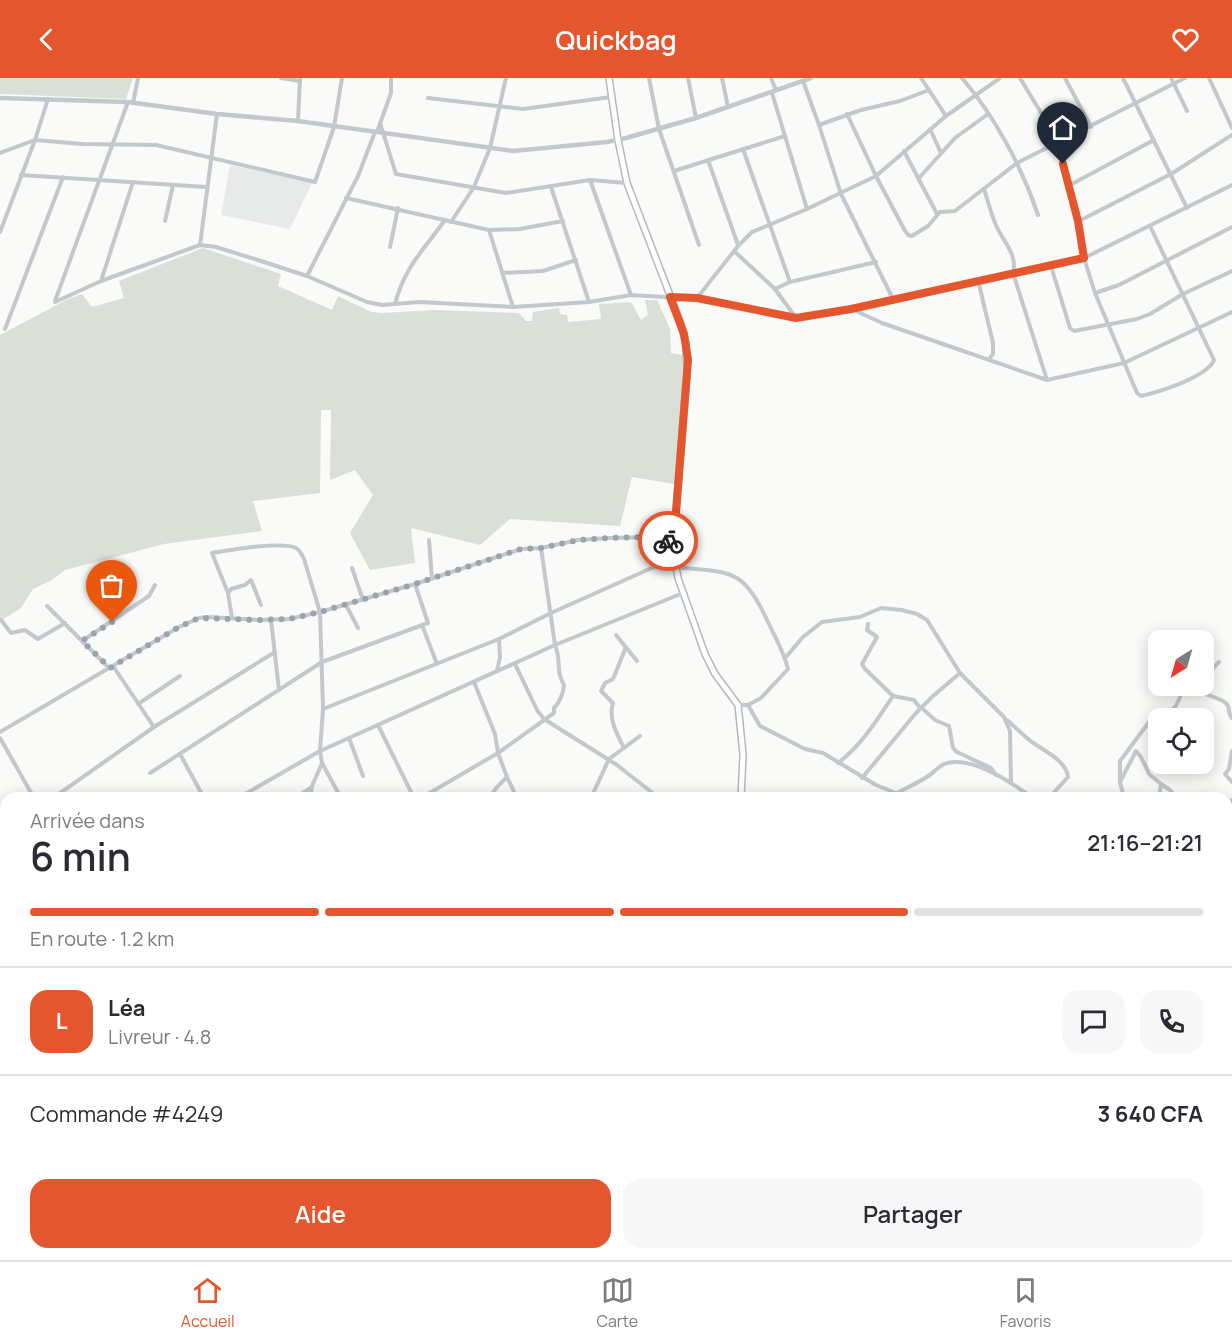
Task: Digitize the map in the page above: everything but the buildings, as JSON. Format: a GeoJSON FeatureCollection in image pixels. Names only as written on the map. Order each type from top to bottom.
{"type":"FeatureCollection","features":[{"type":"Feature","properties":{"kind":"main road"},"geometry":{"type":"LineString","coordinates":[[609,78],[627,183],[684,334],[688,360],[673,542],[675,567],[711,666],[738,705],[743,754],[741,792]]}},
{"type":"Feature","properties":{"kind":"street"},"geometry":{"type":"LineString","coordinates":[[138,78],[55,302],[101,281],[200,245],[216,247],[307,276],[367,302],[382,305],[451,303],[513,307],[589,302],[631,295],[697,298],[796,318],[851,309],[1084,258],[1232,185]]}},
{"type":"Feature","properties":{"kind":"street"},"geometry":{"type":"LineString","coordinates":[[281,78],[300,80],[298,122]]}},
{"type":"Feature","properties":{"kind":"street"},"geometry":{"type":"LineString","coordinates":[[0,153],[35,140],[82,144],[156,145],[315,182],[334,127],[342,78]]}},
{"type":"Feature","properties":{"kind":"street"},"geometry":{"type":"LineString","coordinates":[[307,276],[358,176],[391,93],[391,78]]}},
{"type":"Feature","properties":{"kind":"street"},"geometry":{"type":"LineString","coordinates":[[451,222],[474,187],[490,148],[506,78]]}},
{"type":"Feature","properties":{"kind":"street"},"geometry":{"type":"LineString","coordinates":[[649,78],[659,129],[699,245]]}},
{"type":"Feature","properties":{"kind":"street"},"geometry":{"type":"LineString","coordinates":[[688,78],[696,118]]}},
{"type":"Feature","properties":{"kind":"street"},"geometry":{"type":"LineString","coordinates":[[722,78],[728,107]]}},
{"type":"Feature","properties":{"kind":"street"},"geometry":{"type":"LineString","coordinates":[[771,78],[785,136],[807,209]]}},
{"type":"Feature","properties":{"kind":"street"},"geometry":{"type":"LineString","coordinates":[[0,98],[130,102],[513,151],[618,140],[696,118],[812,78]]}},
{"type":"Feature","properties":{"kind":"street"},"geometry":{"type":"LineString","coordinates":[[921,78],[946,116]]}},
{"type":"Feature","properties":{"kind":"street"},"geometry":{"type":"LineString","coordinates":[[962,78],[976,95],[1017,164],[1038,215]]}},
{"type":"Feature","properties":{"kind":"street"},"geometry":{"type":"LineString","coordinates":[[697,298],[752,231],[841,194],[876,176],[946,116],[1000,78]]}},
{"type":"Feature","properties":{"kind":"street"},"geometry":{"type":"LineString","coordinates":[[1020,78],[1046,121],[1056,144],[1070,184],[1084,258],[1095,293],[1137,393],[1141,396],[1189,379],[1206,370],[1214,360],[1150,226]]}},
{"type":"Feature","properties":{"kind":"street"},"geometry":{"type":"LineString","coordinates":[[1065,78],[1091,127]]}},
{"type":"Feature","properties":{"kind":"street"},"geometry":{"type":"LineString","coordinates":[[1124,78],[1187,208]]}},
{"type":"Feature","properties":{"kind":"street"},"geometry":{"type":"LineString","coordinates":[[1170,78],[1187,111]]}},
{"type":"Feature","properties":{"kind":"street"},"geometry":{"type":"LineString","coordinates":[[847,114],[876,176],[908,235],[917,234],[932,222],[937,214],[943,211],[955,211],[1017,164],[1185,78]]}},
{"type":"Feature","properties":{"kind":"street"},"geometry":{"type":"LineString","coordinates":[[1209,78],[1232,128]]}},
{"type":"Feature","properties":{"kind":"street"},"geometry":{"type":"LineString","coordinates":[[803,81],[841,194],[893,299]]}},
{"type":"Feature","properties":{"kind":"street"},"geometry":{"type":"LineString","coordinates":[[819,125],[847,114],[900,101],[929,90]]}},
{"type":"Feature","properties":{"kind":"street"},"geometry":{"type":"LineString","coordinates":[[428,98],[523,110],[611,97]]}},
{"type":"Feature","properties":{"kind":"street"},"geometry":{"type":"LineString","coordinates":[[0,232],[48,99]]}},
{"type":"Feature","properties":{"kind":"street"},"geometry":{"type":"LineString","coordinates":[[200,245],[217,114]]}},
{"type":"Feature","properties":{"kind":"street"},"geometry":{"type":"LineString","coordinates":[[919,178],[955,138],[988,114]]}},
{"type":"Feature","properties":{"kind":"street"},"geometry":{"type":"LineString","coordinates":[[380,123],[396,174],[506,193],[590,180],[627,183]]}},
{"type":"Feature","properties":{"kind":"street"},"geometry":{"type":"LineString","coordinates":[[930,129],[941,153]]}},
{"type":"Feature","properties":{"kind":"street"},"geometry":{"type":"LineString","coordinates":[[1078,221],[1171,174],[1232,135]]}},
{"type":"Feature","properties":{"kind":"street"},"geometry":{"type":"LineString","coordinates":[[674,171],[785,136]]}},
{"type":"Feature","properties":{"kind":"street"},"geometry":{"type":"LineString","coordinates":[[1070,184],[1154,140]]}},
{"type":"Feature","properties":{"kind":"street"},"geometry":{"type":"LineString","coordinates":[[743,149],[790,282]]}},
{"type":"Feature","properties":{"kind":"street"},"geometry":{"type":"LineString","coordinates":[[904,151],[937,214]]}},
{"type":"Feature","properties":{"kind":"street"},"geometry":{"type":"LineString","coordinates":[[708,160],[738,246]]}},
{"type":"Feature","properties":{"kind":"street"},"geometry":{"type":"LineString","coordinates":[[21,175],[206,187]]}},
{"type":"Feature","properties":{"kind":"street"},"geometry":{"type":"LineString","coordinates":[[5,329],[63,177]]}},
{"type":"Feature","properties":{"kind":"street"},"geometry":{"type":"LineString","coordinates":[[590,180],[631,295]]}},
{"type":"Feature","properties":{"kind":"street"},"geometry":{"type":"LineString","coordinates":[[101,281],[133,182]]}},
{"type":"Feature","properties":{"kind":"street"},"geometry":{"type":"LineString","coordinates":[[165,221],[173,185]]}},
{"type":"Feature","properties":{"kind":"street"},"geometry":{"type":"LineString","coordinates":[[551,187],[589,302]]}},
{"type":"Feature","properties":{"kind":"street"},"geometry":{"type":"LineString","coordinates":[[984,189],[996,226],[1012,254],[1013,273],[1047,380]]}},
{"type":"Feature","properties":{"kind":"street"},"geometry":{"type":"LineString","coordinates":[[346,198],[489,230],[520,229],[563,221]]}},
{"type":"Feature","properties":{"kind":"street"},"geometry":{"type":"LineString","coordinates":[[390,247],[398,208]]}},
{"type":"Feature","properties":{"kind":"street"},"geometry":{"type":"LineString","coordinates":[[395,304],[400,284],[412,262],[445,220]]}},
{"type":"Feature","properties":{"kind":"street"},"geometry":{"type":"LineString","coordinates":[[1095,293],[1119,285],[1232,227]]}},
{"type":"Feature","properties":{"kind":"street"},"geometry":{"type":"LineString","coordinates":[[489,230],[513,307]]}},
{"type":"Feature","properties":{"kind":"street"},"geometry":{"type":"LineString","coordinates":[[734,251],[775,289],[796,318]]}},
{"type":"Feature","properties":{"kind":"street"},"geometry":{"type":"LineString","coordinates":[[502,273],[543,270],[576,260]]}},
{"type":"Feature","properties":{"kind":"street"},"geometry":{"type":"LineString","coordinates":[[775,289],[790,282],[876,262]]}},
{"type":"Feature","properties":{"kind":"street"},"geometry":{"type":"LineString","coordinates":[[1051,266],[1071,330],[1108,325],[1150,314],[1183,294],[1232,271]]}},
{"type":"Feature","properties":{"kind":"street"},"geometry":{"type":"LineString","coordinates":[[978,280],[993,343],[993,354],[989,359]]}},
{"type":"Feature","properties":{"kind":"street"},"geometry":{"type":"LineString","coordinates":[[851,309],[882,323],[1047,380],[1124,363],[1232,312]]}},
{"type":"Feature","properties":{"kind":"street"},"geometry":{"type":"LineString","coordinates":[[0,732],[189,622],[207,617],[289,619],[363,600],[521,549],[541,548],[578,540],[609,538],[652,537],[673,542]]}},
{"type":"Feature","properties":{"kind":"street"},"geometry":{"type":"LineString","coordinates":[[429,540],[432,579]]}},
{"type":"Feature","properties":{"kind":"street"},"geometry":{"type":"LineString","coordinates":[[232,618],[228,593],[212,553],[261,546],[294,547],[300,551],[320,612],[323,709],[320,751],[322,762],[338,792]]}},
{"type":"Feature","properties":{"kind":"street"},"geometry":{"type":"LineString","coordinates":[[431,792],[498,753],[554,713],[554,708],[560,702],[564,685],[558,676],[560,660],[555,645],[541,548]]}},
{"type":"Feature","properties":{"kind":"street"},"geometry":{"type":"LineString","coordinates":[[323,709],[499,639],[674,558]]}},
{"type":"Feature","properties":{"kind":"street"},"geometry":{"type":"LineString","coordinates":[[675,567],[724,572],[739,579],[750,588],[785,658],[788,669],[786,673],[761,698],[748,705],[738,705]]}},
{"type":"Feature","properties":{"kind":"street"},"geometry":{"type":"LineString","coordinates":[[352,568],[363,600]]}},
{"type":"Feature","properties":{"kind":"street"},"geometry":{"type":"LineString","coordinates":[[228,593],[231,589],[245,585],[251,580],[261,605]]}},
{"type":"Feature","properties":{"kind":"street"},"geometry":{"type":"LineString","coordinates":[[150,773],[322,662],[428,623],[415,584]]}},
{"type":"Feature","properties":{"kind":"street"},"geometry":{"type":"LineString","coordinates":[[82,641],[149,596],[155,585]]}},
{"type":"Feature","properties":{"kind":"street"},"geometry":{"type":"LineString","coordinates":[[248,792],[320,751],[555,645],[683,593]]}},
{"type":"Feature","properties":{"kind":"street"},"geometry":{"type":"LineString","coordinates":[[346,604],[358,628]]}},
{"type":"Feature","properties":{"kind":"street"},"geometry":{"type":"LineString","coordinates":[[47,606],[111,667],[154,727]]}},
{"type":"Feature","properties":{"kind":"street"},"geometry":{"type":"LineString","coordinates":[[785,658],[803,637],[822,622],[860,617],[881,608],[902,609],[917,614],[927,620],[960,673],[1028,739],[1058,760],[1067,770],[1068,777],[1054,792]]}},
{"type":"Feature","properties":{"kind":"street"},"geometry":{"type":"LineString","coordinates":[[1,620],[11,633],[25,630],[38,639],[65,623]]}},
{"type":"Feature","properties":{"kind":"street"},"geometry":{"type":"LineString","coordinates":[[271,620],[279,690]]}},
{"type":"Feature","properties":{"kind":"street"},"geometry":{"type":"LineString","coordinates":[[867,624],[867,630],[877,637],[862,664],[865,669],[893,696],[914,700],[935,720],[949,726],[953,747],[957,752],[991,768],[996,775]]}},
{"type":"Feature","properties":{"kind":"street"},"geometry":{"type":"LineString","coordinates":[[422,625],[437,664]]}},
{"type":"Feature","properties":{"kind":"street"},"geometry":{"type":"LineString","coordinates":[[616,635],[637,661]]}},
{"type":"Feature","properties":{"kind":"street"},"geometry":{"type":"LineString","coordinates":[[497,671],[500,657],[499,639]]}},
{"type":"Feature","properties":{"kind":"street"},"geometry":{"type":"LineString","coordinates":[[624,748],[614,729],[613,703],[601,691],[604,683],[612,679],[626,647]]}},
{"type":"Feature","properties":{"kind":"street"},"geometry":{"type":"LineString","coordinates":[[62,792],[154,727],[275,652]]}},
{"type":"Feature","properties":{"kind":"street"},"geometry":{"type":"LineString","coordinates":[[1214,668],[1220,662]]}},
{"type":"Feature","properties":{"kind":"street"},"geometry":{"type":"LineString","coordinates":[[514,664],[537,711],[545,720],[609,759],[651,792]]}},
{"type":"Feature","properties":{"kind":"street"},"geometry":{"type":"LineString","coordinates":[[862,778],[922,709],[960,673]]}},
{"type":"Feature","properties":{"kind":"street"},"geometry":{"type":"LineString","coordinates":[[138,704],[180,676]]}},
{"type":"Feature","properties":{"kind":"street"},"geometry":{"type":"LineString","coordinates":[[474,681],[495,734],[498,753],[514,792]]}},
{"type":"Feature","properties":{"kind":"street"},"geometry":{"type":"LineString","coordinates":[[838,763],[865,735],[893,696]]}},
{"type":"Feature","properties":{"kind":"street"},"geometry":{"type":"LineString","coordinates":[[1124,792],[1120,782],[1120,761],[1155,714],[1169,713],[1180,696]]}},
{"type":"Feature","properties":{"kind":"street"},"geometry":{"type":"LineString","coordinates":[[1213,696],[1226,703],[1228,713],[1232,718]]}},
{"type":"Feature","properties":{"kind":"street"},"geometry":{"type":"LineString","coordinates":[[748,705],[760,726],[805,749],[823,753],[862,778],[894,792]]}},
{"type":"Feature","properties":{"kind":"street"},"geometry":{"type":"LineString","coordinates":[[1004,717],[1010,730],[1011,783]]}},
{"type":"Feature","properties":{"kind":"street"},"geometry":{"type":"LineString","coordinates":[[378,725],[411,792]]}},
{"type":"Feature","properties":{"kind":"street"},"geometry":{"type":"LineString","coordinates":[[594,792],[609,759],[640,736]]}},
{"type":"Feature","properties":{"kind":"street"},"geometry":{"type":"LineString","coordinates":[[0,738],[31,792]]}},
{"type":"Feature","properties":{"kind":"street"},"geometry":{"type":"LineString","coordinates":[[349,738],[363,776]]}},
{"type":"Feature","properties":{"kind":"street"},"geometry":{"type":"LineString","coordinates":[[1134,742],[1136,751],[1142,757],[1149,774],[1172,792]]}},
{"type":"Feature","properties":{"kind":"street"},"geometry":{"type":"LineString","coordinates":[[1120,782],[1136,751]]}},
{"type":"Feature","properties":{"kind":"street"},"geometry":{"type":"LineString","coordinates":[[1232,751],[1229,769],[1225,774],[1232,782]]}},
{"type":"Feature","properties":{"kind":"street"},"geometry":{"type":"LineString","coordinates":[[180,754],[201,792]]}},
{"type":"Feature","properties":{"kind":"street"},"geometry":{"type":"LineString","coordinates":[[311,792],[322,762]]}},
{"type":"Feature","properties":{"kind":"street"},"geometry":{"type":"LineString","coordinates":[[899,792],[948,763],[970,764],[996,775],[1024,792]]}},
{"type":"Feature","properties":{"kind":"street"},"geometry":{"type":"LineString","coordinates":[[493,792],[507,777]]}},
{"type":"Feature","properties":{"kind":"street"},"geometry":{"type":"LineString","coordinates":[[1160,792],[1161,784]]}},
{"type":"Feature","properties":{"kind":"street"},"geometry":{"type":"LineString","coordinates":[[304,792],[312,786]]}},
{"type":"Feature","properties":{"kind":"shaded area"},"geometry":{"type":"Polygon","coordinates":[[[0,78],[133,78],[126,99],[0,94],[0,78]]]}},
{"type":"Feature","properties":{"kind":"shaded area"},"geometry":{"type":"Polygon","coordinates":[[[230,165],[312,183],[290,229],[221,215],[230,165]]]}},
{"type":"Feature","properties":{"kind":"shaded area"},"geometry":{"type":"Polygon","coordinates":[[[203,248],[281,274],[278,286],[332,310],[338,296],[371,312],[435,310],[519,313],[526,321],[532,321],[533,312],[559,308],[560,314],[567,315],[568,322],[601,319],[599,304],[631,302],[641,320],[648,315],[645,300],[657,300],[670,329],[671,353],[683,355],[682,380],[684,386],[674,484],[632,477],[620,526],[510,519],[480,545],[411,528],[415,563],[370,570],[350,533],[373,495],[355,470],[330,480],[331,410],[321,410],[320,493],[253,501],[262,531],[164,544],[65,570],[52,580],[33,589],[21,608],[0,621],[0,335],[82,294],[92,307],[124,298],[119,281],[203,248]]]}},
{"type":"Feature","properties":{"kind":"way so far"},"geometry":{"type":"LineString","coordinates":[[112,622],[82,641],[110,668],[179,627],[199,618],[289,619],[415,584],[521,549],[541,548],[578,540],[609,538],[652,537],[668,541]]}},
{"type":"Feature","properties":{"kind":"route"},"geometry":{"type":"LineString","coordinates":[[668,541],[673,542],[675,525],[688,360],[684,334],[670,297],[697,298],[796,318],[851,309],[1084,258],[1070,184],[1063,164]]}}]}
